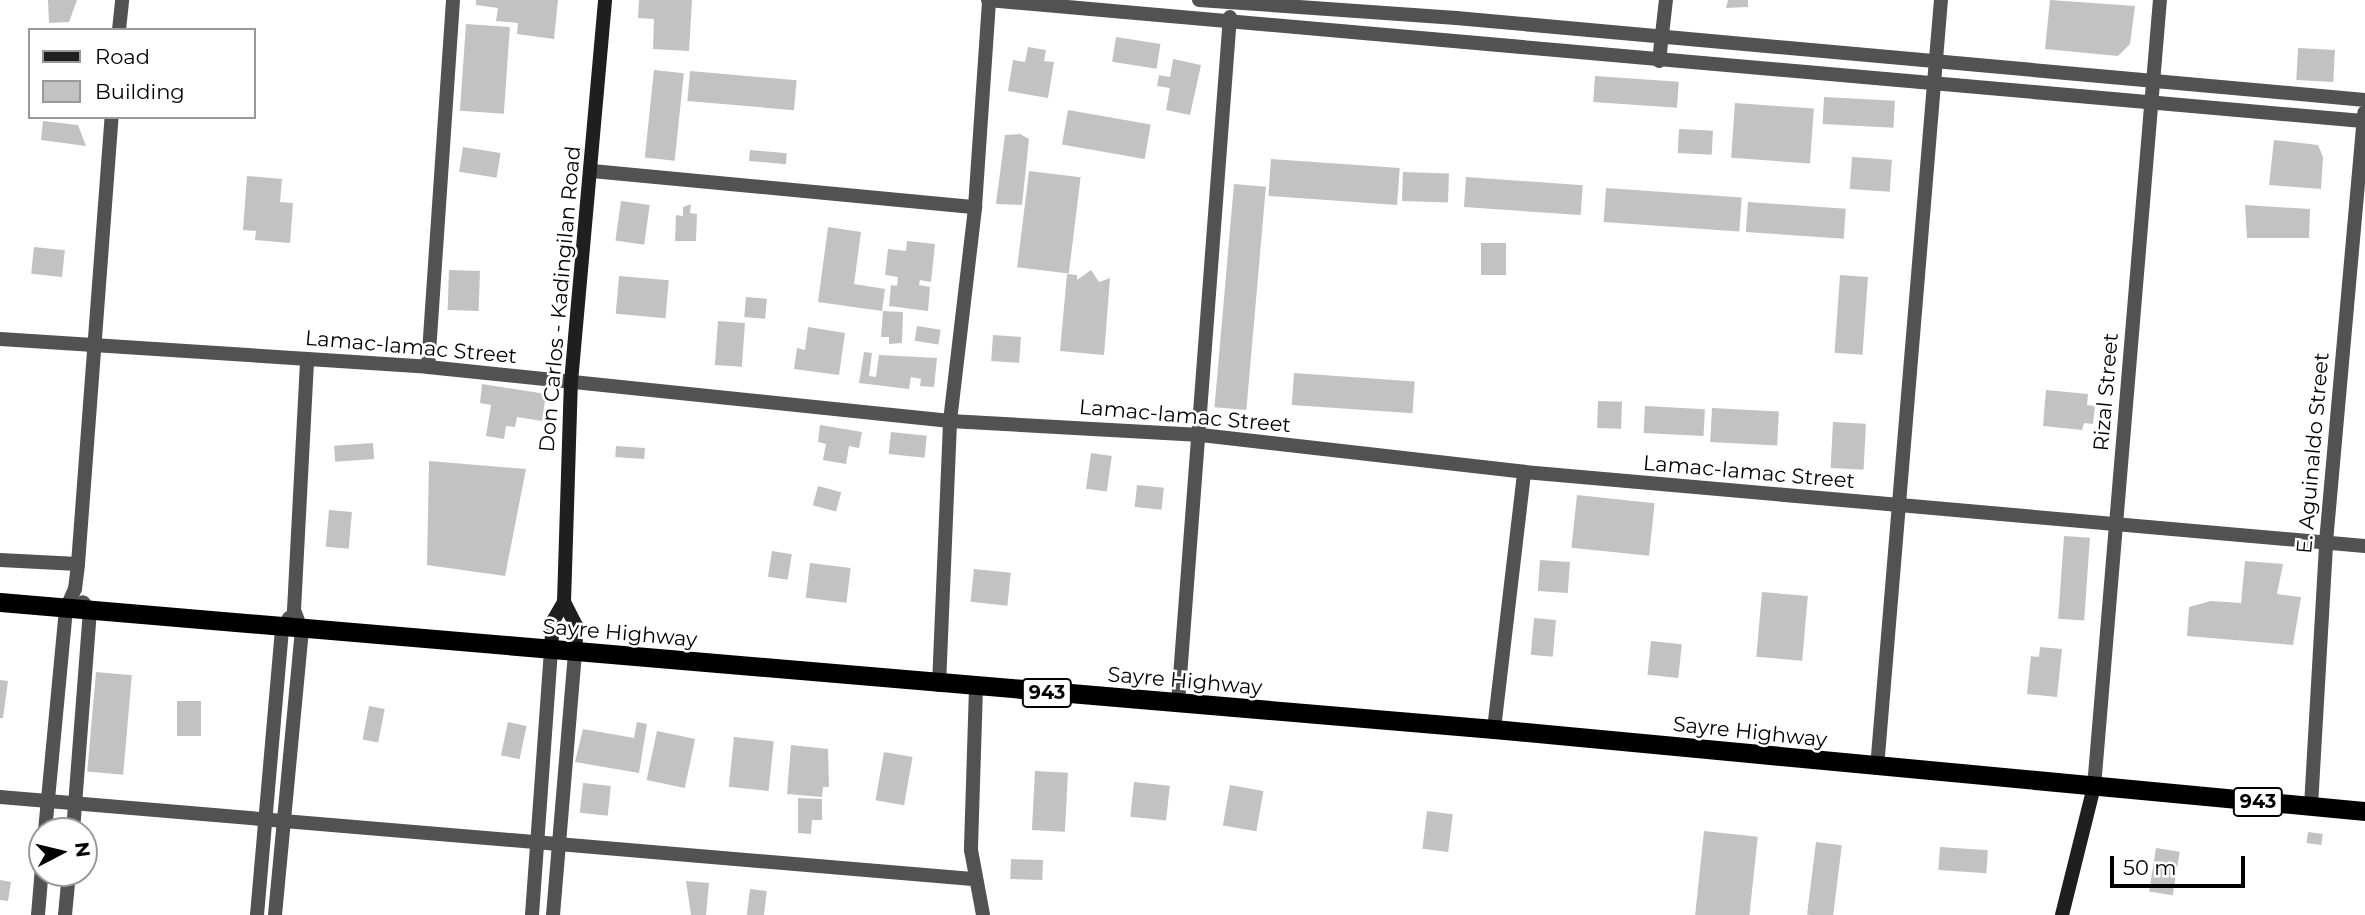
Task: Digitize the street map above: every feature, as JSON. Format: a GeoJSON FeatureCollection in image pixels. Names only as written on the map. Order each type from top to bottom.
{"type":"FeatureCollection","features":[{"type":"Feature","properties":{"kind":"highway","name":"Sayre Highway"},"geometry":{"type":"LineString","coordinates":[[0,602],[292,630],[575,651],[939,685],[1494,729],[1877,768],[2365,811]]}},
{"type":"Feature","properties":{"kind":"main road","name":"Don Carlos - Kadingilan Road"},"geometry":{"type":"LineString","coordinates":[[564,602],[571,382],[592,171],[605,0]]}},
{"type":"Feature","properties":{"kind":"main road"},"geometry":{"type":"LineString","coordinates":[[551,649],[553,621],[564,602]]}},
{"type":"Feature","properties":{"kind":"main road"},"geometry":{"type":"LineString","coordinates":[[564,602],[577,626],[575,651]]}},
{"type":"Feature","properties":{"kind":"main road"},"geometry":{"type":"LineString","coordinates":[[2062,915],[2094,787]]}},
{"type":"Feature","properties":{"kind":"street"},"geometry":{"type":"LineString","coordinates":[[119,28],[122,0]]}},
{"type":"Feature","properties":{"kind":"street"},"geometry":{"type":"LineString","coordinates":[[428,367],[453,0]]}},
{"type":"Feature","properties":{"kind":"street"},"geometry":{"type":"LineString","coordinates":[[939,685],[950,421],[975,207],[989,0],[1229,24],[1937,82],[2363,121]]}},
{"type":"Feature","properties":{"kind":"street"},"geometry":{"type":"LineString","coordinates":[[1199,0],[2154,80],[2365,102]]}},
{"type":"Feature","properties":{"kind":"street"},"geometry":{"type":"LineString","coordinates":[[1659,61],[1666,0]]}},
{"type":"Feature","properties":{"kind":"street"},"geometry":{"type":"LineString","coordinates":[[1877,768],[1895,506],[1939,63],[1941,0]]}},
{"type":"Feature","properties":{"kind":"street","name":"Rizal Street"},"geometry":{"type":"LineString","coordinates":[[2094,787],[2160,0]]}},
{"type":"Feature","properties":{"kind":"street"},"geometry":{"type":"LineString","coordinates":[[1178,703],[1201,435],[1231,1]]}},
{"type":"Feature","properties":{"kind":"street","name":"E. Aguinaldo Street"},"geometry":{"type":"LineString","coordinates":[[2311,806],[2326,542],[2365,102]]}},
{"type":"Feature","properties":{"kind":"street"},"geometry":{"type":"LineString","coordinates":[[46,817],[66,609],[75,589],[78,564],[113,119]]}},
{"type":"Feature","properties":{"kind":"street"},"geometry":{"type":"LineString","coordinates":[[592,171],[975,207]]}},
{"type":"Feature","properties":{"kind":"street","name":"Lamac-lamac Street"},"geometry":{"type":"LineString","coordinates":[[0,340],[428,367],[950,421],[1201,435],[1524,472],[2365,546]]}},
{"type":"Feature","properties":{"kind":"street"},"geometry":{"type":"LineString","coordinates":[[257,915],[264,820],[294,610],[307,360]]}},
{"type":"Feature","properties":{"kind":"street"},"geometry":{"type":"LineString","coordinates":[[1494,729],[1524,472]]}},
{"type":"Feature","properties":{"kind":"street"},"geometry":{"type":"LineString","coordinates":[[0,560],[78,564]]}},
{"type":"Feature","properties":{"kind":"street"},"geometry":{"type":"LineString","coordinates":[[74,817],[90,611],[75,589]]}},
{"type":"Feature","properties":{"kind":"street"},"geometry":{"type":"LineString","coordinates":[[275,915],[292,630]]}},
{"type":"Feature","properties":{"kind":"street"},"geometry":{"type":"LineString","coordinates":[[532,915],[540,839],[551,649]]}},
{"type":"Feature","properties":{"kind":"street"},"geometry":{"type":"LineString","coordinates":[[554,915],[562,841],[575,651]]}},
{"type":"Feature","properties":{"kind":"street"},"geometry":{"type":"LineString","coordinates":[[976,688],[973,879],[983,915]]}},
{"type":"Feature","properties":{"kind":"street"},"geometry":{"type":"LineString","coordinates":[[0,797],[264,820],[540,839],[973,879]]}},
{"type":"Feature","properties":{"kind":"street"},"geometry":{"type":"LineString","coordinates":[[38,915],[40,887]]}},
{"type":"Feature","properties":{"kind":"street"},"geometry":{"type":"LineString","coordinates":[[65,915],[68,887]]}},
{"type":"Feature","properties":{"kind":"building"},"geometry":{"type":"Polygon","coordinates":[[[48,0],[77,0],[69,22],[49,23],[48,0]]]}},
{"type":"Feature","properties":{"kind":"building"},"geometry":{"type":"Polygon","coordinates":[[[476,0],[558,0],[554,39],[517,34],[518,23],[496,21],[498,8],[476,5],[476,0]]]}},
{"type":"Feature","properties":{"kind":"building"},"geometry":{"type":"Polygon","coordinates":[[[639,0],[692,0],[689,51],[653,49],[654,19],[638,18],[639,0]]]}},
{"type":"Feature","properties":{"kind":"building"},"geometry":{"type":"Polygon","coordinates":[[[1728,0],[1748,0],[1748,7],[1726,8],[1728,0]]]}},
{"type":"Feature","properties":{"kind":"building"},"geometry":{"type":"Polygon","coordinates":[[[2050,0],[2135,6],[2130,44],[2118,56],[2045,49],[2050,0]]]}},
{"type":"Feature","properties":{"kind":"building"},"geometry":{"type":"Polygon","coordinates":[[[466,24],[510,27],[504,114],[460,111],[466,24]]]}},
{"type":"Feature","properties":{"kind":"building"},"geometry":{"type":"Polygon","coordinates":[[[1116,37],[1160,44],[1157,69],[1112,62],[1116,37]]]}},
{"type":"Feature","properties":{"kind":"building"},"geometry":{"type":"Polygon","coordinates":[[[1028,47],[1046,50],[1044,61],[1054,62],[1048,98],[1008,91],[1013,60],[1025,62],[1028,47]]]}},
{"type":"Feature","properties":{"kind":"building"},"geometry":{"type":"Polygon","coordinates":[[[2298,48],[2335,50],[2333,82],[2296,80],[2298,48]]]}},
{"type":"Feature","properties":{"kind":"building"},"geometry":{"type":"Polygon","coordinates":[[[1173,59],[1201,65],[1190,115],[1166,110],[1170,88],[1157,86],[1159,75],[1170,77],[1173,59]]]}},
{"type":"Feature","properties":{"kind":"building"},"geometry":{"type":"Polygon","coordinates":[[[654,70],[684,73],[675,161],[645,158],[654,70]]]}},
{"type":"Feature","properties":{"kind":"building"},"geometry":{"type":"Polygon","coordinates":[[[690,71],[797,80],[794,110],[687,101],[690,71]]]}},
{"type":"Feature","properties":{"kind":"building"},"geometry":{"type":"Polygon","coordinates":[[[1595,76],[1679,82],[1677,108],[1593,102],[1595,76]]]}},
{"type":"Feature","properties":{"kind":"building"},"geometry":{"type":"Polygon","coordinates":[[[1824,97],[1895,101],[1893,128],[1823,124],[1824,97]]]}},
{"type":"Feature","properties":{"kind":"building"},"geometry":{"type":"Polygon","coordinates":[[[1735,103],[1814,109],[1810,163],[1731,158],[1735,103]]]}},
{"type":"Feature","properties":{"kind":"building"},"geometry":{"type":"Polygon","coordinates":[[[1068,110],[1151,125],[1145,159],[1062,144],[1068,110]]]}},
{"type":"Feature","properties":{"kind":"building"},"geometry":{"type":"Polygon","coordinates":[[[43,121],[78,125],[86,146],[41,140],[43,121]]]}},
{"type":"Feature","properties":{"kind":"building"},"geometry":{"type":"Polygon","coordinates":[[[1679,129],[1713,131],[1712,155],[1678,153],[1679,129]]]}},
{"type":"Feature","properties":{"kind":"building"},"geometry":{"type":"Polygon","coordinates":[[[1020,134],[1029,139],[1022,205],[996,204],[1005,135],[1020,134]]]}},
{"type":"Feature","properties":{"kind":"building"},"geometry":{"type":"Polygon","coordinates":[[[2274,140],[2318,145],[2323,157],[2321,189],[2269,185],[2274,140]]]}},
{"type":"Feature","properties":{"kind":"building"},"geometry":{"type":"Polygon","coordinates":[[[463,147],[501,153],[497,178],[459,172],[463,147]]]}},
{"type":"Feature","properties":{"kind":"building"},"geometry":{"type":"Polygon","coordinates":[[[750,150],[787,153],[786,164],[749,161],[750,150]]]}},
{"type":"Feature","properties":{"kind":"building"},"geometry":{"type":"Polygon","coordinates":[[[1852,157],[1892,160],[1890,192],[1850,189],[1852,157]]]}},
{"type":"Feature","properties":{"kind":"building"},"geometry":{"type":"Polygon","coordinates":[[[1271,159],[1400,168],[1397,205],[1268,196],[1271,159]]]}},
{"type":"Feature","properties":{"kind":"building"},"geometry":{"type":"Polygon","coordinates":[[[1029,171],[1081,177],[1069,274],[1017,267],[1029,171]]]}},
{"type":"Feature","properties":{"kind":"building"},"geometry":{"type":"Polygon","coordinates":[[[1403,172],[1449,174],[1448,203],[1402,201],[1403,172]]]}},
{"type":"Feature","properties":{"kind":"building"},"geometry":{"type":"Polygon","coordinates":[[[247,176],[282,179],[280,202],[293,203],[290,243],[255,240],[256,231],[243,230],[247,176]]]}},
{"type":"Feature","properties":{"kind":"building"},"geometry":{"type":"Polygon","coordinates":[[[1466,177],[1583,185],[1581,215],[1464,207],[1466,177]]]}},
{"type":"Feature","properties":{"kind":"building"},"geometry":{"type":"Polygon","coordinates":[[[1234,184],[1266,187],[1246,410],[1214,407],[1234,184]]]}},
{"type":"Feature","properties":{"kind":"building"},"geometry":{"type":"Polygon","coordinates":[[[1606,188],[1742,197],[1739,231],[1604,222],[1606,188]]]}},
{"type":"Feature","properties":{"kind":"building"},"geometry":{"type":"Polygon","coordinates":[[[621,201],[650,205],[644,245],[615,241],[621,201]]]}},
{"type":"Feature","properties":{"kind":"building"},"geometry":{"type":"Polygon","coordinates":[[[1748,202],[1846,209],[1844,239],[1746,232],[1748,202]]]}},
{"type":"Feature","properties":{"kind":"building"},"geometry":{"type":"Polygon","coordinates":[[[691,204],[690,213],[697,214],[696,241],[675,241],[676,215],[683,216],[683,207],[691,204]]]}},
{"type":"Feature","properties":{"kind":"building"},"geometry":{"type":"Polygon","coordinates":[[[2245,205],[2310,209],[2309,238],[2247,238],[2245,205]]]}},
{"type":"Feature","properties":{"kind":"building"},"geometry":{"type":"Polygon","coordinates":[[[828,227],[861,232],[854,284],[885,289],[882,311],[818,302],[828,227]]]}},
{"type":"Feature","properties":{"kind":"building"},"geometry":{"type":"Polygon","coordinates":[[[907,241],[935,244],[931,282],[920,280],[919,285],[930,287],[928,311],[889,306],[891,285],[897,286],[898,277],[885,275],[888,249],[906,251],[907,241]]]}},
{"type":"Feature","properties":{"kind":"building"},"geometry":{"type":"Polygon","coordinates":[[[1481,243],[1506,243],[1506,275],[1481,275],[1481,243]]]}},
{"type":"Feature","properties":{"kind":"building"},"geometry":{"type":"Polygon","coordinates":[[[34,247],[65,250],[62,277],[31,274],[34,247]]]}},
{"type":"Feature","properties":{"kind":"building"},"geometry":{"type":"Polygon","coordinates":[[[449,270],[480,271],[479,311],[448,310],[449,270]]]}},
{"type":"Feature","properties":{"kind":"building"},"geometry":{"type":"Polygon","coordinates":[[[1091,270],[1099,282],[1110,278],[1104,355],[1060,351],[1067,274],[1077,275],[1077,280],[1091,270]]]}},
{"type":"Feature","properties":{"kind":"building"},"geometry":{"type":"Polygon","coordinates":[[[1840,275],[1868,277],[1862,355],[1835,353],[1840,275]]]}},
{"type":"Feature","properties":{"kind":"building"},"geometry":{"type":"Polygon","coordinates":[[[619,276],[669,280],[665,318],[616,314],[619,276]]]}},
{"type":"Feature","properties":{"kind":"building"},"geometry":{"type":"Polygon","coordinates":[[[746,297],[767,299],[765,319],[744,317],[746,297]]]}},
{"type":"Feature","properties":{"kind":"building"},"geometry":{"type":"Polygon","coordinates":[[[883,311],[903,312],[902,343],[889,344],[889,337],[881,337],[883,311]]]}},
{"type":"Feature","properties":{"kind":"building"},"geometry":{"type":"Polygon","coordinates":[[[718,321],[745,323],[742,367],[715,365],[718,321]]]}},
{"type":"Feature","properties":{"kind":"building"},"geometry":{"type":"Polygon","coordinates":[[[917,326],[941,330],[938,345],[915,341],[917,326]]]}},
{"type":"Feature","properties":{"kind":"building"},"geometry":{"type":"Polygon","coordinates":[[[808,327],[845,333],[839,375],[794,369],[797,348],[805,350],[808,327]]]}},
{"type":"Feature","properties":{"kind":"building"},"geometry":{"type":"Polygon","coordinates":[[[993,335],[1021,337],[1019,363],[991,361],[993,335]]]}},
{"type":"Feature","properties":{"kind":"building"},"geometry":{"type":"Polygon","coordinates":[[[864,352],[872,353],[869,376],[876,377],[879,355],[937,358],[934,387],[920,386],[921,379],[911,377],[909,389],[859,383],[864,352]]]}},
{"type":"Feature","properties":{"kind":"building"},"geometry":{"type":"Polygon","coordinates":[[[1294,373],[1415,381],[1412,413],[1292,405],[1294,373]]]}},
{"type":"Feature","properties":{"kind":"building"},"geometry":{"type":"Polygon","coordinates":[[[482,384],[546,394],[542,421],[517,417],[515,427],[506,426],[504,439],[486,436],[491,405],[480,403],[482,384]]]}},
{"type":"Feature","properties":{"kind":"building"},"geometry":{"type":"Polygon","coordinates":[[[2046,390],[2088,394],[2087,405],[2095,406],[2093,424],[2084,423],[2082,430],[2043,426],[2046,390]]]}},
{"type":"Feature","properties":{"kind":"building"},"geometry":{"type":"Polygon","coordinates":[[[1598,401],[1622,402],[1621,429],[1597,428],[1598,401]]]}},
{"type":"Feature","properties":{"kind":"building"},"geometry":{"type":"Polygon","coordinates":[[[1645,406],[1705,409],[1704,436],[1644,433],[1645,406]]]}},
{"type":"Feature","properties":{"kind":"building"},"geometry":{"type":"Polygon","coordinates":[[[1712,408],[1779,412],[1777,445],[1710,442],[1712,408]]]}},
{"type":"Feature","properties":{"kind":"building"},"geometry":{"type":"Polygon","coordinates":[[[1833,422],[1866,424],[1864,470],[1831,468],[1833,422]]]}},
{"type":"Feature","properties":{"kind":"building"},"geometry":{"type":"Polygon","coordinates":[[[820,425],[862,432],[859,448],[849,446],[846,464],[823,460],[826,444],[818,442],[820,425]]]}},
{"type":"Feature","properties":{"kind":"building"},"geometry":{"type":"Polygon","coordinates":[[[891,432],[927,436],[925,458],[889,454],[891,432]]]}},
{"type":"Feature","properties":{"kind":"building"},"geometry":{"type":"Polygon","coordinates":[[[373,443],[374,459],[335,462],[334,446],[373,443]]]}},
{"type":"Feature","properties":{"kind":"building"},"geometry":{"type":"Polygon","coordinates":[[[616,446],[645,448],[644,459],[615,457],[616,446]]]}},
{"type":"Feature","properties":{"kind":"building"},"geometry":{"type":"Polygon","coordinates":[[[1091,453],[1112,456],[1107,492],[1086,489],[1091,453]]]}},
{"type":"Feature","properties":{"kind":"building"},"geometry":{"type":"Polygon","coordinates":[[[429,461],[526,469],[505,576],[427,565],[429,461]]]}},
{"type":"Feature","properties":{"kind":"building"},"geometry":{"type":"Polygon","coordinates":[[[1137,485],[1164,488],[1162,510],[1135,507],[1137,485]]]}},
{"type":"Feature","properties":{"kind":"building"},"geometry":{"type":"Polygon","coordinates":[[[818,486],[841,492],[836,512],[813,505],[818,486]]]}},
{"type":"Feature","properties":{"kind":"building"},"geometry":{"type":"Polygon","coordinates":[[[1577,495],[1655,503],[1649,556],[1571,548],[1577,495]]]}},
{"type":"Feature","properties":{"kind":"building"},"geometry":{"type":"Polygon","coordinates":[[[329,510],[352,512],[349,549],[326,547],[329,510]]]}},
{"type":"Feature","properties":{"kind":"building"},"geometry":{"type":"Polygon","coordinates":[[[2064,536],[2090,538],[2084,621],[2058,619],[2064,536]]]}},
{"type":"Feature","properties":{"kind":"building"},"geometry":{"type":"Polygon","coordinates":[[[772,551],[792,554],[788,580],[768,577],[772,551]]]}},
{"type":"Feature","properties":{"kind":"building"},"geometry":{"type":"Polygon","coordinates":[[[1540,560],[1570,562],[1568,593],[1538,591],[1540,560]]]}},
{"type":"Feature","properties":{"kind":"building"},"geometry":{"type":"Polygon","coordinates":[[[2245,561],[2283,564],[2277,594],[2301,597],[2293,645],[2187,636],[2189,607],[2211,601],[2241,603],[2245,561]]]}},
{"type":"Feature","properties":{"kind":"building"},"geometry":{"type":"Polygon","coordinates":[[[810,563],[851,568],[846,603],[806,598],[810,563]]]}},
{"type":"Feature","properties":{"kind":"building"},"geometry":{"type":"Polygon","coordinates":[[[974,569],[1011,573],[1007,606],[971,602],[974,569]]]}},
{"type":"Feature","properties":{"kind":"building"},"geometry":{"type":"Polygon","coordinates":[[[1762,592],[1808,596],[1802,661],[1756,657],[1762,592]]]}},
{"type":"Feature","properties":{"kind":"building"},"geometry":{"type":"Polygon","coordinates":[[[1534,618],[1556,620],[1553,657],[1531,655],[1534,618]]]}},
{"type":"Feature","properties":{"kind":"building"},"geometry":{"type":"Polygon","coordinates":[[[1651,641],[1682,644],[1678,678],[1647,675],[1651,641]]]}},
{"type":"Feature","properties":{"kind":"building"},"geometry":{"type":"Polygon","coordinates":[[[2040,647],[2062,649],[2057,697],[2027,694],[2031,656],[2039,657],[2040,647]]]}},
{"type":"Feature","properties":{"kind":"building"},"geometry":{"type":"Polygon","coordinates":[[[96,672],[132,675],[123,775],[87,772],[96,672]]]}},
{"type":"Feature","properties":{"kind":"building"},"geometry":{"type":"Polygon","coordinates":[[[0,680],[8,681],[3,718],[0,718],[0,680]]]}},
{"type":"Feature","properties":{"kind":"building"},"geometry":{"type":"Polygon","coordinates":[[[177,701],[201,701],[201,736],[177,736],[177,701]]]}},
{"type":"Feature","properties":{"kind":"building"},"geometry":{"type":"Polygon","coordinates":[[[369,706],[385,709],[378,742],[363,739],[369,706]]]}},
{"type":"Feature","properties":{"kind":"building"},"geometry":{"type":"Polygon","coordinates":[[[508,722],[527,726],[520,759],[501,755],[508,722]]]}},
{"type":"Feature","properties":{"kind":"building"},"geometry":{"type":"Polygon","coordinates":[[[637,722],[647,724],[639,773],[575,762],[583,729],[634,738],[637,722]]]}},
{"type":"Feature","properties":{"kind":"building"},"geometry":{"type":"Polygon","coordinates":[[[657,731],[695,739],[685,788],[647,780],[657,731]]]}},
{"type":"Feature","properties":{"kind":"building"},"geometry":{"type":"Polygon","coordinates":[[[734,737],[774,741],[769,791],[729,787],[734,737]]]}},
{"type":"Feature","properties":{"kind":"building"},"geometry":{"type":"Polygon","coordinates":[[[791,745],[828,749],[829,787],[823,787],[822,797],[787,794],[791,745]]]}},
{"type":"Feature","properties":{"kind":"building"},"geometry":{"type":"Polygon","coordinates":[[[884,752],[913,757],[904,805],[875,800],[884,752]]]}},
{"type":"Feature","properties":{"kind":"building"},"geometry":{"type":"Polygon","coordinates":[[[1035,771],[1068,773],[1065,832],[1032,830],[1035,771]]]}},
{"type":"Feature","properties":{"kind":"building"},"geometry":{"type":"Polygon","coordinates":[[[1134,782],[1170,786],[1166,821],[1130,817],[1134,782]]]}},
{"type":"Feature","properties":{"kind":"building"},"geometry":{"type":"Polygon","coordinates":[[[583,783],[611,786],[608,816],[580,813],[583,783]]]}},
{"type":"Feature","properties":{"kind":"building"},"geometry":{"type":"Polygon","coordinates":[[[1230,785],[1263,791],[1256,831],[1223,825],[1230,785]]]}},
{"type":"Feature","properties":{"kind":"building"},"geometry":{"type":"Polygon","coordinates":[[[798,798],[822,799],[822,820],[812,820],[811,834],[798,833],[798,798]]]}},
{"type":"Feature","properties":{"kind":"building"},"geometry":{"type":"Polygon","coordinates":[[[1427,811],[1453,814],[1448,852],[1422,849],[1427,811]]]}},
{"type":"Feature","properties":{"kind":"building"},"geometry":{"type":"Polygon","coordinates":[[[1704,831],[1758,837],[1749,915],[1695,915],[1704,831]]]}},
{"type":"Feature","properties":{"kind":"building"},"geometry":{"type":"Polygon","coordinates":[[[2308,832],[2323,834],[2321,845],[2306,843],[2308,832]]]}},
{"type":"Feature","properties":{"kind":"building"},"geometry":{"type":"Polygon","coordinates":[[[1816,842],[1842,845],[1833,915],[1807,914],[1816,842]]]}},
{"type":"Feature","properties":{"kind":"building"},"geometry":{"type":"Polygon","coordinates":[[[1940,847],[1988,850],[1986,873],[1938,870],[1940,847]]]}},
{"type":"Feature","properties":{"kind":"building"},"geometry":{"type":"Polygon","coordinates":[[[2156,848],[2180,852],[2173,895],[2149,891],[2156,848]]]}},
{"type":"Feature","properties":{"kind":"building"},"geometry":{"type":"Polygon","coordinates":[[[1011,859],[1043,860],[1042,880],[1010,879],[1011,859]]]}},
{"type":"Feature","properties":{"kind":"building"},"geometry":{"type":"Polygon","coordinates":[[[0,880],[11,882],[8,901],[0,900],[0,880]]]}},
{"type":"Feature","properties":{"kind":"building"},"geometry":{"type":"Polygon","coordinates":[[[686,881],[709,883],[706,915],[691,915],[686,881]]]}},
{"type":"Feature","properties":{"kind":"building"},"geometry":{"type":"Polygon","coordinates":[[[750,889],[767,891],[764,915],[747,915],[750,889]]]}}]}
